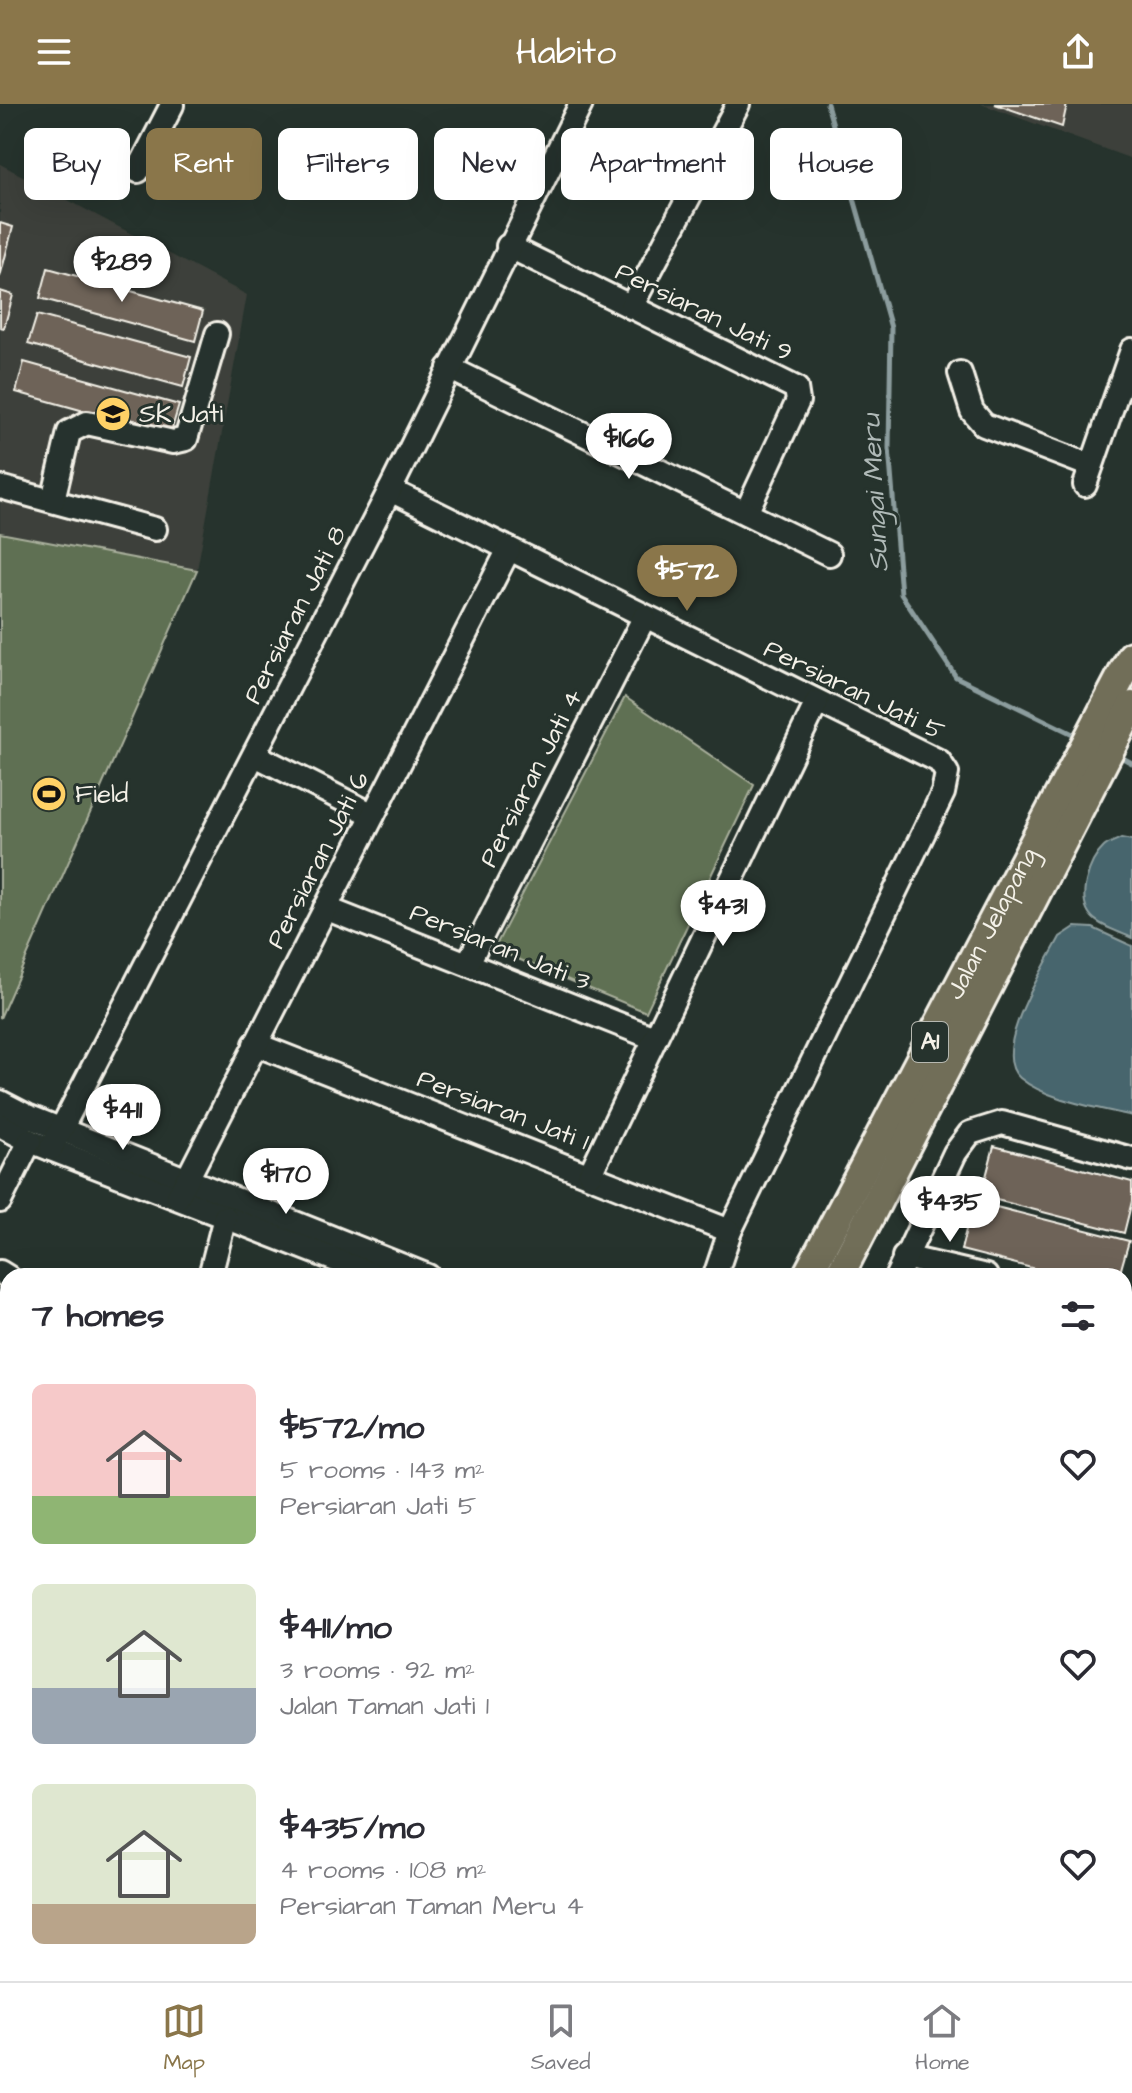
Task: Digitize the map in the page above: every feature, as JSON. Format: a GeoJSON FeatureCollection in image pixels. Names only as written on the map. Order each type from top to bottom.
{"type":"FeatureCollection","features":[{"type":"Feature","properties":{"kind":"main road","name":"Jalan Jelapang"},"geometry":{"type":"LineString","coordinates":[[811,1268],[1124,699],[1132,656]]}},
{"type":"Feature","properties":{"kind":"main road","name":"Jalan Jelapang"},"geometry":{"type":"LineString","coordinates":[[843,1268],[945,1065],[1066,809]]}},
{"type":"Feature","properties":{"kind":"street"},"geometry":{"type":"LineString","coordinates":[[138,171],[172,104]]}},
{"type":"Feature","properties":{"kind":"street","name":"Persiaran Jati 8"},"geometry":{"type":"LineString","coordinates":[[57,1140],[390,490],[508,246],[581,104]]}},
{"type":"Feature","properties":{"kind":"street"},"geometry":{"type":"LineString","coordinates":[[631,307],[738,104]]}},
{"type":"Feature","properties":{"kind":"street","name":"Persiaran Jati 9"},"geometry":{"type":"LineString","coordinates":[[508,246],[799,392],[798,401],[746,513]]}},
{"type":"Feature","properties":{"kind":"street"},"geometry":{"type":"LineString","coordinates":[[53,500],[69,432],[87,423],[173,442],[186,439],[217,334]]}},
{"type":"Feature","properties":{"kind":"street"},"geometry":{"type":"LineString","coordinates":[[960,373],[972,411],[984,425],[1088,475],[1132,350]]}},
{"type":"Feature","properties":{"kind":"street"},"geometry":{"type":"LineString","coordinates":[[449,368],[829,554]]}},
{"type":"Feature","properties":{"kind":"street"},"geometry":{"type":"LineString","coordinates":[[0,487],[155,529]]}},
{"type":"Feature","properties":{"kind":"street","name":"Persiaran Jati 5"},"geometry":{"type":"LineString","coordinates":[[390,490],[939,761],[947,773],[943,793],[730,1231]]}},
{"type":"Feature","properties":{"kind":"street","name":"Persiaran Jati 6"},"geometry":{"type":"LineString","coordinates":[[182,1189],[509,549]]}},
{"type":"Feature","properties":{"kind":"street","name":"Persiaran Jati 4"},"geometry":{"type":"LineString","coordinates":[[468,963],[644,618]]}},
{"type":"Feature","properties":{"kind":"street"},"geometry":{"type":"LineString","coordinates":[[590,1174],[817,702]]}},
{"type":"Feature","properties":{"kind":"street"},"geometry":{"type":"LineString","coordinates":[[255,755],[373,815]]}},
{"type":"Feature","properties":{"kind":"street","name":"Persiaran Jati 3"},"geometry":{"type":"LineString","coordinates":[[325,908],[654,1038]]}},
{"type":"Feature","properties":{"kind":"street","name":"Persiaran Jati 1"},"geometry":{"type":"LineString","coordinates":[[255,1044],[730,1231]]}},
{"type":"Feature","properties":{"kind":"street"},"geometry":{"type":"LineString","coordinates":[[0,1102],[57,1140],[182,1189],[405,1268]]}},
{"type":"Feature","properties":{"kind":"street"},"geometry":{"type":"LineString","coordinates":[[900,1266],[955,1153],[970,1133],[985,1125],[1002,1123],[1132,1159]]}},
{"type":"Feature","properties":{"kind":"street"},"geometry":{"type":"LineString","coordinates":[[0,1125],[30,1141],[57,1140]]}},
{"type":"Feature","properties":{"kind":"street"},"geometry":{"type":"LineString","coordinates":[[0,1201],[30,1141]]}},
{"type":"Feature","properties":{"kind":"street"},"geometry":{"type":"LineString","coordinates":[[182,1189],[225,1217],[356,1268]]}},
{"type":"Feature","properties":{"kind":"street"},"geometry":{"type":"LineString","coordinates":[[212,1268],[225,1217]]}},
{"type":"Feature","properties":{"kind":"street"},"geometry":{"type":"LineString","coordinates":[[718,1268],[730,1231]]}},
{"type":"Feature","properties":{"kind":"shaded area"},"geometry":{"type":"Polygon","coordinates":[[[981,104],[1132,104],[1132,159],[981,104]]]}},
{"type":"Feature","properties":{"kind":"shaded area","name":"SK Jati"},"geometry":{"type":"Polygon","coordinates":[[[0,164],[24,177],[24,200],[68,200],[247,295],[197,570],[0,532],[0,164]]]}},
{"type":"Feature","properties":{"kind":"green space","name":"Field"},"geometry":{"type":"Polygon","coordinates":[[[0,533],[197,570],[0,1018],[0,533]]]}},
{"type":"Feature","properties":{"kind":"green space"},"geometry":{"type":"Polygon","coordinates":[[[625,697],[754,785],[646,1012],[494,949],[625,697]]]}},
{"type":"Feature","properties":{"kind":"water"},"geometry":{"type":"Polygon","coordinates":[[[1121,838],[1132,840],[1132,938],[1096,921],[1087,910],[1085,901],[1086,881],[1093,862],[1104,847],[1121,838]]]}},
{"type":"Feature","properties":{"kind":"water"},"geometry":{"type":"Polygon","coordinates":[[[1075,927],[1093,928],[1132,946],[1132,1116],[1044,1092],[1020,1078],[1012,1066],[1011,1049],[1023,1009],[1060,937],[1075,927]]]}},
{"type":"Feature","properties":{"kind":"building"},"geometry":{"type":"Polygon","coordinates":[[[995,104],[1067,104],[1062,127],[995,104]]]}},
{"type":"Feature","properties":{"kind":"building"},"geometry":{"type":"Polygon","coordinates":[[[0,223],[13,227],[0,277],[0,223]]]}},
{"type":"Feature","properties":{"kind":"building"},"geometry":{"type":"Polygon","coordinates":[[[48,268],[203,311],[195,341],[40,298],[48,268]]]}},
{"type":"Feature","properties":{"kind":"building"},"geometry":{"type":"Polygon","coordinates":[[[0,291],[13,295],[4,328],[0,327],[0,291]]]}},
{"type":"Feature","properties":{"kind":"building"},"geometry":{"type":"Polygon","coordinates":[[[37,315],[191,357],[183,387],[28,344],[37,315]]]}},
{"type":"Feature","properties":{"kind":"building"},"geometry":{"type":"Polygon","coordinates":[[[24,362],[179,405],[170,435],[16,392],[24,362]]]}},
{"type":"Feature","properties":{"kind":"building"},"geometry":{"type":"Polygon","coordinates":[[[994,1146],[1132,1182],[1132,1201],[1124,1233],[981,1196],[994,1146]]]}},
{"type":"Feature","properties":{"kind":"building"},"geometry":{"type":"Polygon","coordinates":[[[973,1201],[1129,1241],[1121,1268],[1032,1268],[961,1250],[973,1201]]]}},
{"type":"Feature","properties":{"kind":"waterway","name":"Sungai Meru"},"geometry":{"type":"LineString","coordinates":[[827,104],[891,328],[889,448],[901,594],[956,677],[1081,738]]}},
{"type":"Feature","properties":{"kind":"waterway","name":"Sungai Meru"},"geometry":{"type":"LineString","coordinates":[[1119,756],[1132,763]]}},
{"type":"Feature","properties":{"kind":"place","name":"SK Jati"},"geometry":{"type":"Point","coordinates":[113,414]}},
{"type":"Feature","properties":{"kind":"place","name":"Field"},"geometry":{"type":"Point","coordinates":[49,794]}}]}
